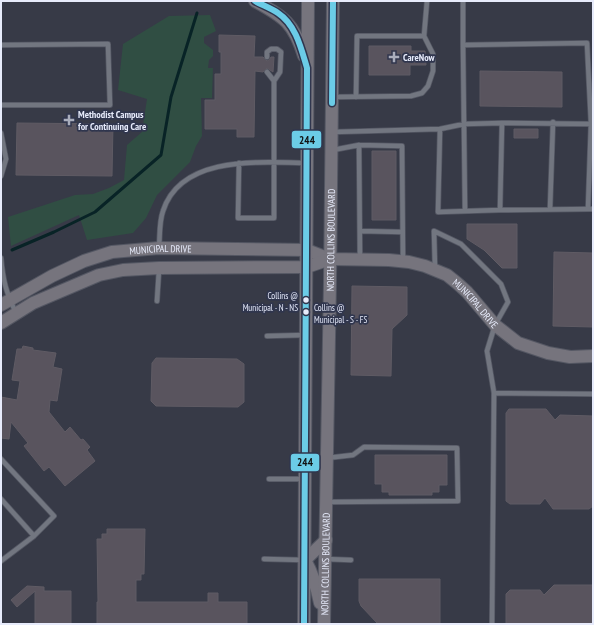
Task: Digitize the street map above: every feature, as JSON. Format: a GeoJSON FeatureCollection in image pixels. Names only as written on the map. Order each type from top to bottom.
{"type":"FeatureCollection","features":[{"type":"Feature","properties":{"kind":"main road"},"geometry":{"type":"LineString","coordinates":[[255,1],[278,13],[290,24],[299,40],[307,68]]}},
{"type":"Feature","properties":{"kind":"main road","name":"NORTH COLLINS BOULEVARD"},"geometry":{"type":"LineString","coordinates":[[304,624],[308,1]]}},
{"type":"Feature","properties":{"kind":"main road","name":"NORTH COLLINS BOULEVARD"},"geometry":{"type":"LineString","coordinates":[[324,624],[333,1]]}},
{"type":"Feature","properties":{"kind":"main road"},"geometry":{"type":"LineString","coordinates":[[159,248],[159,268]]}},
{"type":"Feature","properties":{"kind":"main road","name":"MUNICIPAL DRIVE"},"geometry":{"type":"LineString","coordinates":[[5,302],[52,276],[84,261],[112,252],[159,248],[307,250],[330,259]]}},
{"type":"Feature","properties":{"kind":"main road","name":"MUNICIPAL DRIVE"},"geometry":{"type":"LineString","coordinates":[[1,323],[33,303],[99,275],[123,270],[159,268],[307,267],[330,259],[403,261],[425,266],[447,275],[467,292],[495,325],[518,343],[570,357],[593,356]]}},
{"type":"Feature","properties":{"kind":"main road"},"geometry":{"type":"LineString","coordinates":[[324,624],[316,583],[305,560],[326,540]]}},
{"type":"Feature","properties":{"kind":"lane"},"geometry":{"type":"LineString","coordinates":[[332,97],[411,96],[422,93],[428,86],[433,70],[433,54],[424,36],[427,1]]}},
{"type":"Feature","properties":{"kind":"lane"},"geometry":{"type":"LineString","coordinates":[[463,1],[465,211]]}},
{"type":"Feature","properties":{"kind":"lane"},"geometry":{"type":"LineString","coordinates":[[356,97],[357,36],[424,36]]}},
{"type":"Feature","properties":{"kind":"lane"},"geometry":{"type":"LineString","coordinates":[[440,129],[438,212],[591,209],[592,124],[587,43],[463,45]]}},
{"type":"Feature","properties":{"kind":"lane"},"geometry":{"type":"LineString","coordinates":[[1,45],[108,44],[110,105],[1,105]]}},
{"type":"Feature","properties":{"kind":"lane"},"geometry":{"type":"LineString","coordinates":[[239,163],[238,218],[274,218],[274,81],[280,72],[281,52],[277,49],[271,49],[267,52],[267,57]]}},
{"type":"Feature","properties":{"kind":"lane"},"geometry":{"type":"LineString","coordinates":[[267,72],[274,81]]}},
{"type":"Feature","properties":{"kind":"lane"},"geometry":{"type":"LineString","coordinates":[[332,132],[440,129],[464,124],[553,122],[592,124]]}},
{"type":"Feature","properties":{"kind":"lane"},"geometry":{"type":"LineString","coordinates":[[550,210],[553,122]]}},
{"type":"Feature","properties":{"kind":"lane"},"geometry":{"type":"LineString","coordinates":[[500,210],[502,123]]}},
{"type":"Feature","properties":{"kind":"lane"},"geometry":{"type":"LineString","coordinates":[[1,133],[6,159],[1,176]]}},
{"type":"Feature","properties":{"kind":"lane"},"geometry":{"type":"LineString","coordinates":[[331,151],[360,145],[402,146],[403,261]]}},
{"type":"Feature","properties":{"kind":"lane"},"geometry":{"type":"LineString","coordinates":[[360,145],[360,259]]}},
{"type":"Feature","properties":{"kind":"lane"},"geometry":{"type":"LineString","coordinates":[[159,248],[162,212],[169,198],[180,186],[193,176],[212,168],[239,163],[307,163]]}},
{"type":"Feature","properties":{"kind":"lane"},"geometry":{"type":"LineString","coordinates":[[360,231],[402,232]]}},
{"type":"Feature","properties":{"kind":"lane"},"geometry":{"type":"LineString","coordinates":[[435,270],[434,231],[462,244],[500,284],[508,302],[495,325],[487,351],[494,393],[492,624]]}},
{"type":"Feature","properties":{"kind":"lane"},"geometry":{"type":"LineString","coordinates":[[1,258],[5,302],[16,313]]}},
{"type":"Feature","properties":{"kind":"lane"},"geometry":{"type":"LineString","coordinates":[[157,301],[159,268]]}},
{"type":"Feature","properties":{"kind":"lane"},"geometry":{"type":"LineString","coordinates":[[267,336],[307,335]]}},
{"type":"Feature","properties":{"kind":"lane"},"geometry":{"type":"LineString","coordinates":[[494,393],[593,394]]}},
{"type":"Feature","properties":{"kind":"lane"},"geometry":{"type":"LineString","coordinates":[[326,502],[458,501],[457,448],[364,447],[352,455],[327,458]]}},
{"type":"Feature","properties":{"kind":"lane"},"geometry":{"type":"LineString","coordinates":[[1,459],[3,459],[54,516],[34,536],[1,560]]}},
{"type":"Feature","properties":{"kind":"lane"},"geometry":{"type":"LineString","coordinates":[[269,478],[306,479]]}},
{"type":"Feature","properties":{"kind":"lane"},"geometry":{"type":"LineString","coordinates":[[1,499],[34,536]]}},
{"type":"Feature","properties":{"kind":"lane"},"geometry":{"type":"LineString","coordinates":[[264,559],[305,560]]}},
{"type":"Feature","properties":{"kind":"lane"},"geometry":{"type":"LineString","coordinates":[[325,559],[351,560]]}},
{"type":"Feature","properties":{"kind":"green space"},"geometry":{"type":"Polygon","coordinates":[[[210,15],[216,31],[204,37],[204,43],[213,50],[213,56],[209,60],[208,68],[213,68],[212,98],[201,98],[202,136],[196,146],[190,162],[157,195],[146,218],[133,233],[87,240],[79,215],[11,246],[8,217],[75,195],[93,194],[124,180],[127,145],[142,132],[147,99],[118,90],[123,44],[169,16],[210,15]]]}},
{"type":"Feature","properties":{"kind":"building"},"geometry":{"type":"Polygon","coordinates":[[[219,35],[255,36],[254,57],[263,57],[267,61],[271,57],[274,57],[273,72],[267,68],[263,72],[255,71],[254,137],[237,137],[237,129],[205,129],[205,100],[215,100],[215,74],[221,74],[219,35]]]}},
{"type":"Feature","properties":{"kind":"building"},"geometry":{"type":"Polygon","coordinates":[[[369,46],[411,46],[411,51],[425,51],[426,65],[410,65],[410,75],[369,75],[369,46]]]}},
{"type":"Feature","properties":{"kind":"building"},"geometry":{"type":"Polygon","coordinates":[[[480,71],[562,72],[562,107],[480,106],[480,71]]]}},
{"type":"Feature","properties":{"kind":"building"},"geometry":{"type":"Polygon","coordinates":[[[17,123],[113,124],[112,176],[16,175],[17,123]]]}},
{"type":"Feature","properties":{"kind":"building"},"geometry":{"type":"Polygon","coordinates":[[[514,129],[538,129],[538,138],[514,138],[514,129]]]}},
{"type":"Feature","properties":{"kind":"building"},"geometry":{"type":"Polygon","coordinates":[[[372,151],[396,151],[396,220],[372,220],[372,151]]]}},
{"type":"Feature","properties":{"kind":"building"},"geometry":{"type":"Polygon","coordinates":[[[467,224],[517,224],[517,268],[502,268],[484,250],[467,239],[467,224]]]}},
{"type":"Feature","properties":{"kind":"building"},"geometry":{"type":"Polygon","coordinates":[[[554,252],[593,253],[593,327],[553,326],[554,252]]]}},
{"type":"Feature","properties":{"kind":"building"},"geometry":{"type":"Polygon","coordinates":[[[352,286],[407,287],[407,315],[392,329],[391,376],[351,375],[352,286]]]}},
{"type":"Feature","properties":{"kind":"building"},"geometry":{"type":"Polygon","coordinates":[[[23,346],[33,348],[33,350],[56,353],[53,367],[62,369],[57,401],[50,400],[49,412],[65,432],[70,427],[81,440],[83,439],[90,447],[87,450],[95,461],[65,486],[49,467],[44,471],[24,446],[28,443],[11,422],[9,439],[1,438],[1,397],[17,400],[20,381],[12,380],[17,349],[22,349],[23,346]]]}},
{"type":"Feature","properties":{"kind":"building"},"geometry":{"type":"Polygon","coordinates":[[[156,358],[237,359],[244,364],[244,402],[238,407],[156,406],[151,401],[152,363],[156,358]]]}},
{"type":"Feature","properties":{"kind":"building"},"geometry":{"type":"Polygon","coordinates":[[[509,409],[546,409],[555,420],[560,415],[593,416],[593,506],[589,509],[553,509],[545,498],[540,504],[510,504],[506,501],[506,413],[509,409]]]}},
{"type":"Feature","properties":{"kind":"building"},"geometry":{"type":"Polygon","coordinates":[[[375,455],[447,455],[447,485],[439,485],[439,492],[432,492],[432,495],[389,495],[389,492],[382,492],[382,484],[375,484],[375,455]]]}},
{"type":"Feature","properties":{"kind":"building"},"geometry":{"type":"Polygon","coordinates":[[[107,529],[145,529],[144,574],[141,574],[141,580],[136,580],[136,602],[208,602],[208,593],[218,593],[218,602],[247,602],[247,624],[97,624],[97,539],[102,539],[102,534],[107,534],[107,529]]]}},
{"type":"Feature","properties":{"kind":"building"},"geometry":{"type":"Polygon","coordinates":[[[359,579],[440,579],[440,624],[378,624],[361,606],[359,601],[359,579]]]}},
{"type":"Feature","properties":{"kind":"building"},"geometry":{"type":"Polygon","coordinates":[[[554,585],[593,585],[593,624],[506,624],[506,594],[510,590],[540,590],[544,595],[554,585]]]}},
{"type":"Feature","properties":{"kind":"building"},"geometry":{"type":"Polygon","coordinates":[[[27,586],[44,587],[44,591],[71,591],[71,624],[35,624],[35,591],[17,607],[11,600],[27,586]]]}},
{"type":"Feature","properties":{"kind":"waterway"},"geometry":{"type":"LineString","coordinates":[[12,250],[95,212],[161,155],[171,97],[197,13]]}},
{"type":"Feature","properties":{"kind":"transit line","name":"244"},"geometry":{"type":"LineString","coordinates":[[255,1],[278,13],[294,30],[307,68],[304,624]]}},
{"type":"Feature","properties":{"kind":"transit line","name":"244"},"geometry":{"type":"LineString","coordinates":[[332,103],[333,1]]}},
{"type":"Feature","properties":{"kind":"place","name":"CareNow"},"geometry":{"type":"Point","coordinates":[394,57]}},
{"type":"Feature","properties":{"kind":"place","name":"Methodist Campus for Continuing Care"},"geometry":{"type":"Point","coordinates":[69,120]}},
{"type":"Feature","properties":{"kind":"place","name":"Collins @ Municipal - N - NS"},"geometry":{"type":"Point","coordinates":[306,300]}},
{"type":"Feature","properties":{"kind":"place","name":"Collins @ Municipal - S - FS"},"geometry":{"type":"Point","coordinates":[306,312]}}]}
